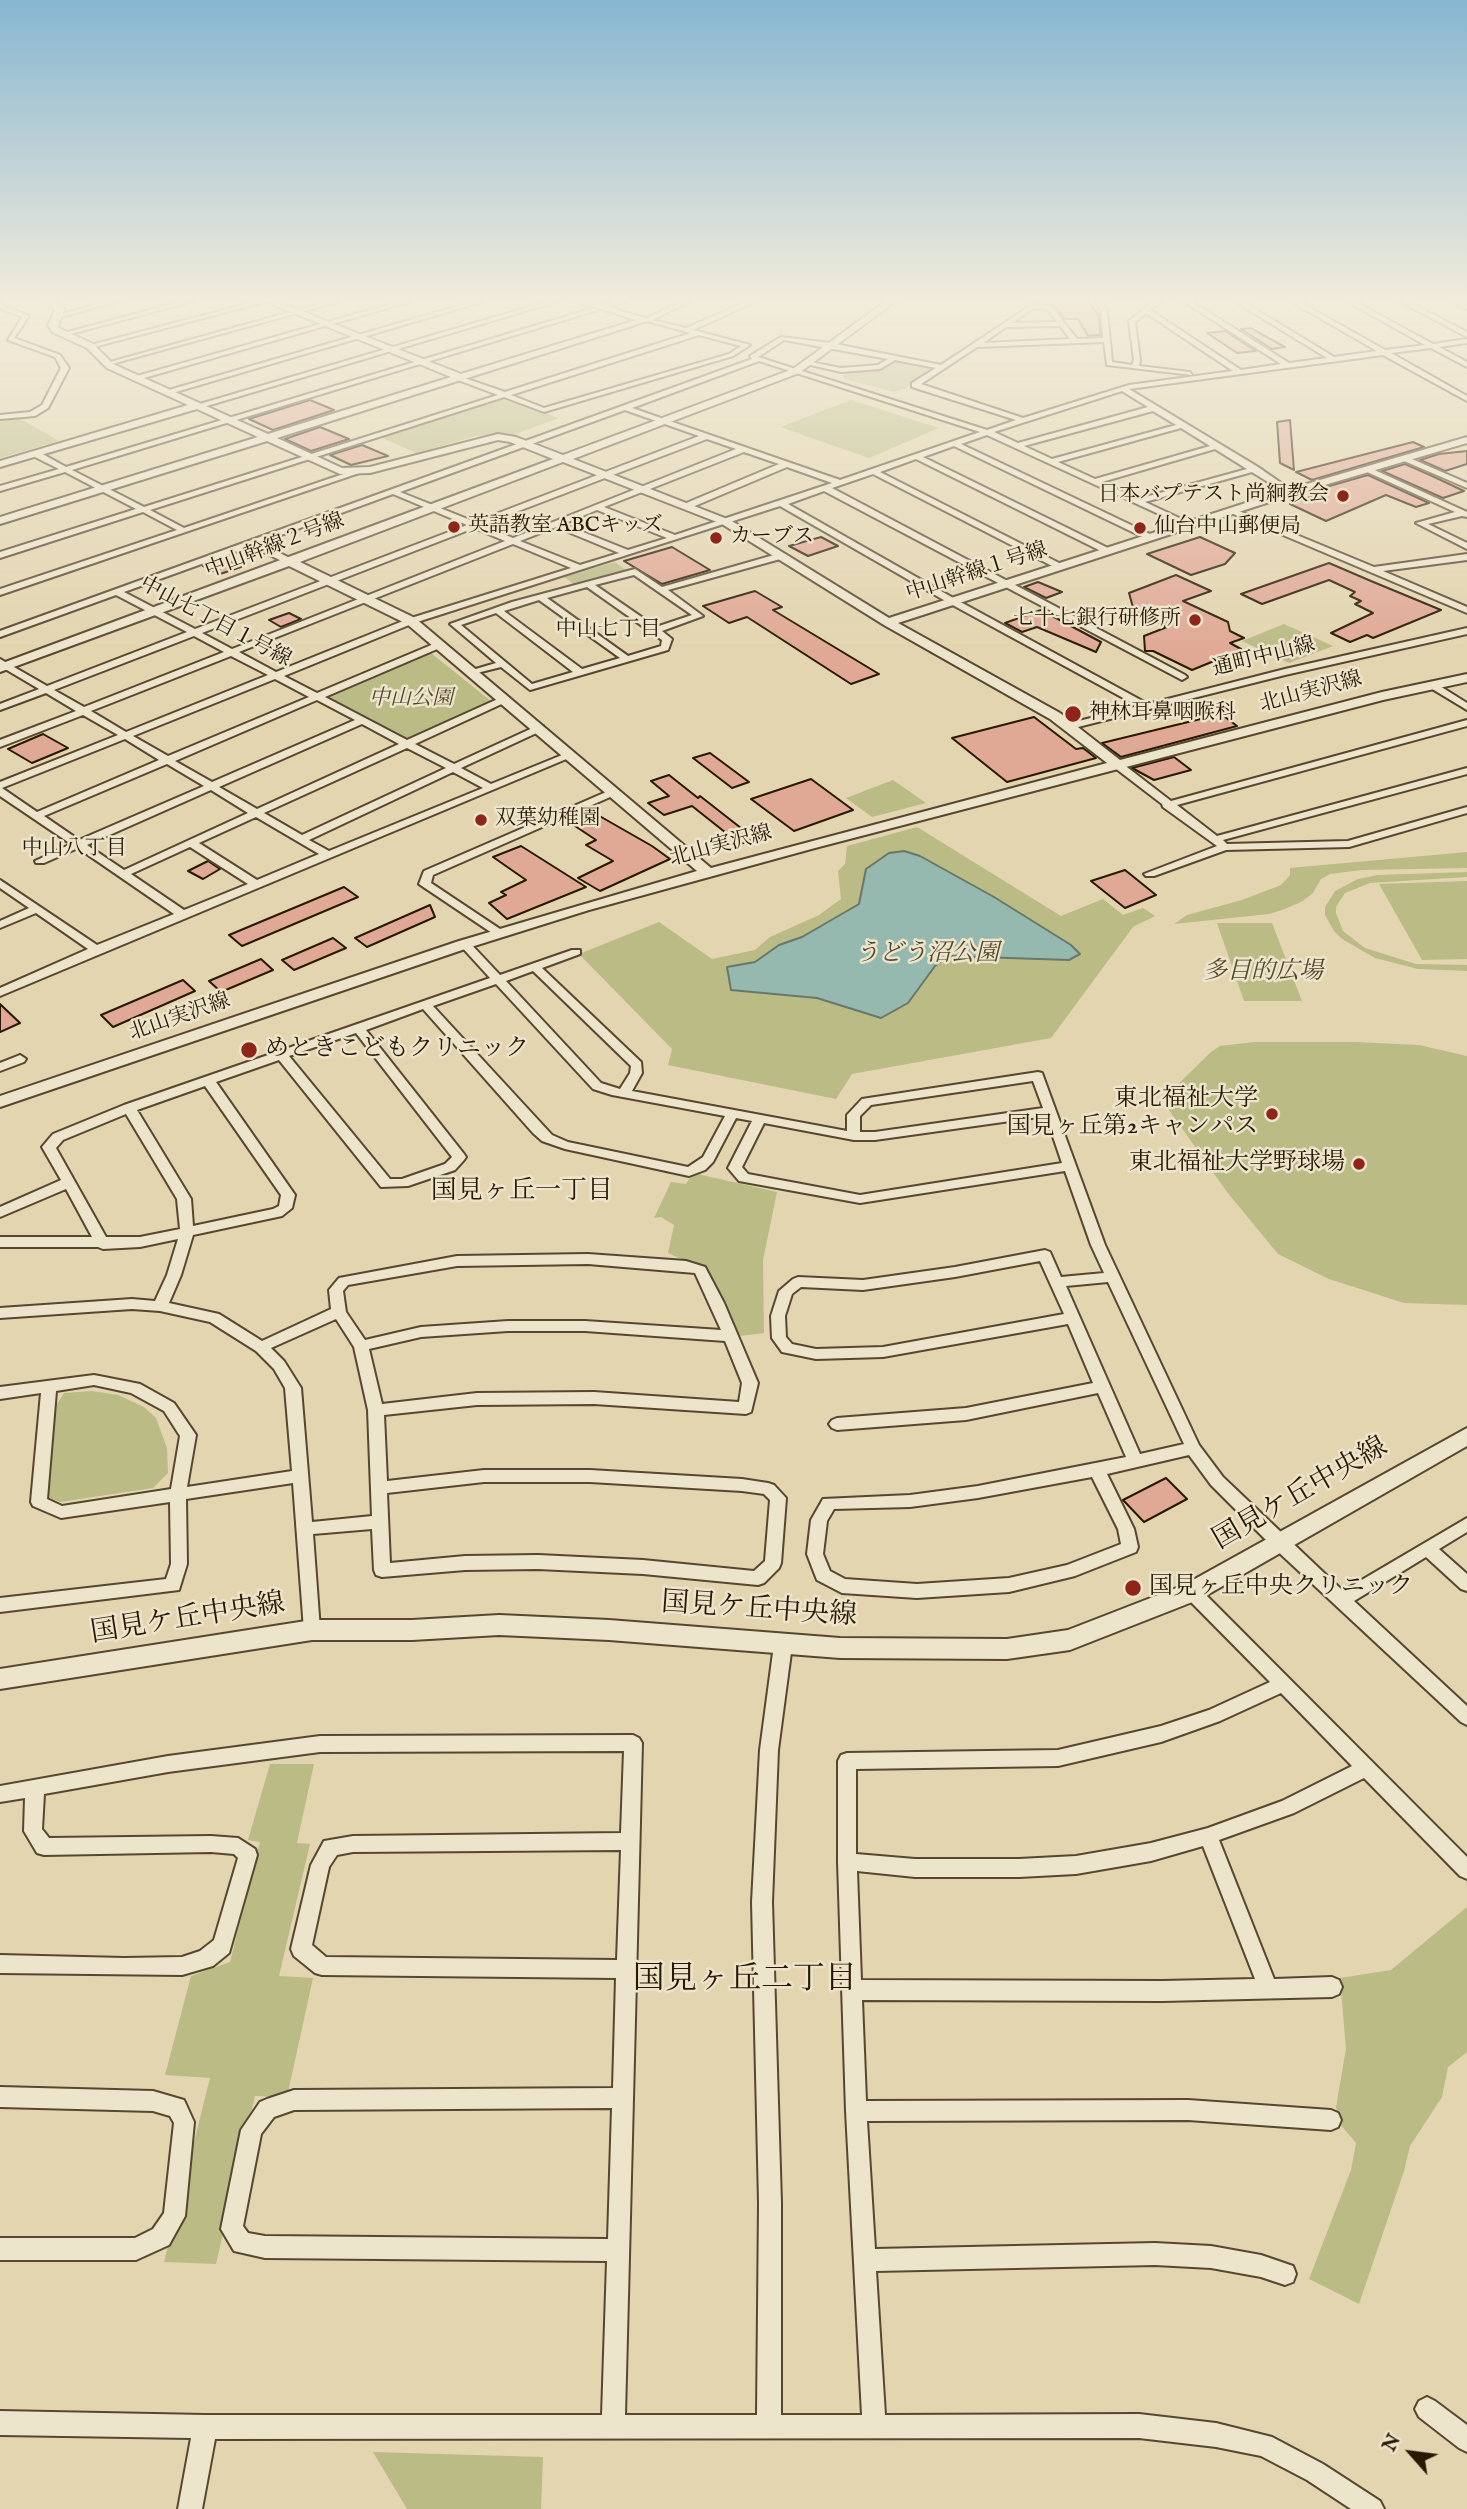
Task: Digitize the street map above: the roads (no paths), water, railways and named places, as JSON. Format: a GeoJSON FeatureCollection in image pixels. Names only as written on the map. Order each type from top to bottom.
{"type":"FeatureCollection","features":[{"type":"Feature","properties":{"kind":"street"},"geometry":{"type":"LineString","coordinates":[[0,464],[156,418]]}},
{"type":"Feature","properties":{"kind":"street"},"geometry":{"type":"LineString","coordinates":[[223,418],[340,471],[361,471]]}},
{"type":"Feature","properties":{"kind":"street"},"geometry":{"type":"LineString","coordinates":[[0,489],[239,418]]}},
{"type":"Feature","properties":{"kind":"street"},"geometry":{"type":"LineString","coordinates":[[0,521],[331,418]]}},
{"type":"Feature","properties":{"kind":"street"},"geometry":{"type":"LineString","coordinates":[[0,555],[431,418]]}},
{"type":"Feature","properties":{"kind":"street","name":"中山七丁目１号線"},"geometry":{"type":"LineString","coordinates":[[117,592],[597,418]]}},
{"type":"Feature","properties":{"kind":"street"},"geometry":{"type":"LineString","coordinates":[[655,418],[840,483]]}},
{"type":"Feature","properties":{"kind":"street","name":"中山幹線２号線"},"geometry":{"type":"LineString","coordinates":[[2,665],[156,612],[672,418]]}},
{"type":"Feature","properties":{"kind":"street"},"geometry":{"type":"LineString","coordinates":[[943,418],[989,433],[1187,526]]}},
{"type":"Feature","properties":{"kind":"street"},"geometry":{"type":"LineString","coordinates":[[1017,418],[1023,420]]}},
{"type":"Feature","properties":{"kind":"street"},"geometry":{"type":"LineString","coordinates":[[0,786],[411,621],[726,522],[1029,418]]}},
{"type":"Feature","properties":{"kind":"street"},"geometry":{"type":"LineString","coordinates":[[1017,446],[1118,418]]}},
{"type":"Feature","properties":{"kind":"street"},"geometry":{"type":"LineString","coordinates":[[1171,418],[1290,492]]}},
{"type":"Feature","properties":{"kind":"street"},"geometry":{"type":"LineString","coordinates":[[1050,462],[1183,425]]}},
{"type":"Feature","properties":{"kind":"street"},"geometry":{"type":"LineString","coordinates":[[0,707],[706,436]]}},
{"type":"Feature","properties":{"kind":"street","name":"中山幹線１号線"},"geometry":{"type":"LineString","coordinates":[[361,471],[498,437],[523,444],[726,522],[888,622],[1290,492],[1467,440]]}},
{"type":"Feature","properties":{"kind":"street"},"geometry":{"type":"LineString","coordinates":[[955,444],[1149,537]]}},
{"type":"Feature","properties":{"kind":"street"},"geometry":{"type":"LineString","coordinates":[[1094,482],[1217,446]]}},
{"type":"Feature","properties":{"kind":"street"},"geometry":{"type":"LineString","coordinates":[[0,744],[744,449]]}},
{"type":"Feature","properties":{"kind":"street"},"geometry":{"type":"LineString","coordinates":[[36,454],[181,529]]}},
{"type":"Feature","properties":{"kind":"street"},"geometry":{"type":"LineString","coordinates":[[917,457],[1107,551]]}},
{"type":"Feature","properties":{"kind":"street"},"geometry":{"type":"LineString","coordinates":[[1405,457],[1467,486]]}},
{"type":"Feature","properties":{"kind":"street"},"geometry":{"type":"LineString","coordinates":[[687,506],[787,464]]}},
{"type":"Feature","properties":{"kind":"street"},"geometry":{"type":"LineString","coordinates":[[1137,502],[1255,469]]}},
{"type":"Feature","properties":{"kind":"street"},"geometry":{"type":"LineString","coordinates":[[1367,469],[1465,514]]}},
{"type":"Feature","properties":{"kind":"street"},"geometry":{"type":"LineString","coordinates":[[0,592],[181,529],[361,471]]}},
{"type":"Feature","properties":{"kind":"street"},"geometry":{"type":"LineString","coordinates":[[873,471],[1058,566]]}},
{"type":"Feature","properties":{"kind":"street"},"geometry":{"type":"LineString","coordinates":[[825,488],[1182,677]]}},
{"type":"Feature","properties":{"kind":"street"},"geometry":{"type":"LineString","coordinates":[[394,492],[579,568]]}},
{"type":"Feature","properties":{"kind":"street"},"geometry":{"type":"LineString","coordinates":[[779,502],[952,601],[1147,707]]}},
{"type":"Feature","properties":{"kind":"street"},"geometry":{"type":"LineString","coordinates":[[596,507],[676,538]]}},
{"type":"Feature","properties":{"kind":"street"},"geometry":{"type":"LineString","coordinates":[[1234,511],[1467,610]]}},
{"type":"Feature","properties":{"kind":"street"},"geometry":{"type":"LineString","coordinates":[[1465,514],[1420,523],[1467,546]]}},
{"type":"Feature","properties":{"kind":"street"},"geometry":{"type":"LineString","coordinates":[[554,523],[627,553]]}},
{"type":"Feature","properties":{"kind":"street"},"geometry":{"type":"LineString","coordinates":[[253,544],[411,621],[708,873]]}},
{"type":"Feature","properties":{"kind":"street"},"geometry":{"type":"LineString","coordinates":[[663,589],[781,556]]}},
{"type":"Feature","properties":{"kind":"street"},"geometry":{"type":"LineString","coordinates":[[1370,570],[1467,557]]}},
{"type":"Feature","properties":{"kind":"street"},"geometry":{"type":"LineString","coordinates":[[588,584],[667,639],[664,648],[530,687],[455,624],[540,597],[588,584],[635,572],[699,616],[656,630]]}},
{"type":"Feature","properties":{"kind":"street"},"geometry":{"type":"LineString","coordinates":[[0,634],[117,592]]}},
{"type":"Feature","properties":{"kind":"street","name":"中山七丁目１号線"},"geometry":{"type":"LineString","coordinates":[[117,592],[491,788]]}},
{"type":"Feature","properties":{"kind":"street"},"geometry":{"type":"LineString","coordinates":[[540,597],[627,659]]}},
{"type":"Feature","properties":{"kind":"street"},"geometry":{"type":"LineString","coordinates":[[497,610],[580,672]]}},
{"type":"Feature","properties":{"kind":"street"},"geometry":{"type":"LineString","coordinates":[[888,622],[1070,726],[1167,805],[1225,847]]}},
{"type":"Feature","properties":{"kind":"street","name":"通町中山線"},"geometry":{"type":"LineString","coordinates":[[1070,726],[1285,672],[1467,631]]}},
{"type":"Feature","properties":{"kind":"street"},"geometry":{"type":"LineString","coordinates":[[36,816],[439,645]]}},
{"type":"Feature","properties":{"kind":"street"},"geometry":{"type":"LineString","coordinates":[[471,673],[502,664]]}},
{"type":"Feature","properties":{"kind":"street"},"geometry":{"type":"LineString","coordinates":[[2,665],[328,855]]}},
{"type":"Feature","properties":{"kind":"street","name":"北山実沢線"},"geometry":{"type":"LineString","coordinates":[[2,1098],[499,933],[708,873],[1467,678]]}},
{"type":"Feature","properties":{"kind":"street"},"geometry":{"type":"LineString","coordinates":[[1432,685],[1467,707]]}},
{"type":"Feature","properties":{"kind":"street"},"geometry":{"type":"LineString","coordinates":[[123,874],[503,700]]}},
{"type":"Feature","properties":{"kind":"street"},"geometry":{"type":"LineString","coordinates":[[40,861],[363,720]]}},
{"type":"Feature","properties":{"kind":"street"},"geometry":{"type":"LineString","coordinates":[[1167,805],[1467,723]]}},
{"type":"Feature","properties":{"kind":"street"},"geometry":{"type":"LineString","coordinates":[[302,839],[540,728]]}},
{"type":"Feature","properties":{"kind":"street"},"geometry":{"type":"LineString","coordinates":[[0,992],[182,914],[571,755]]}},
{"type":"Feature","properties":{"kind":"street"},"geometry":{"type":"LineString","coordinates":[[1216,839],[1467,771]]}},
{"type":"Feature","properties":{"kind":"street"},"geometry":{"type":"LineString","coordinates":[[0,792],[182,914]]}},
{"type":"Feature","properties":{"kind":"street"},"geometry":{"type":"LineString","coordinates":[[499,933],[425,884],[428,873],[613,792]]}},
{"type":"Feature","properties":{"kind":"street"},"geometry":{"type":"LineString","coordinates":[[1150,874],[1225,847],[1349,844],[1467,810]]}},
{"type":"Feature","properties":{"kind":"street"},"geometry":{"type":"LineString","coordinates":[[192,844],[256,884]]}},
{"type":"Feature","properties":{"kind":"street"},"geometry":{"type":"LineString","coordinates":[[0,883],[96,950]]}},
{"type":"Feature","properties":{"kind":"street"},"geometry":{"type":"LineString","coordinates":[[0,925],[36,909]]}},
{"type":"Feature","properties":{"kind":"street"},"geometry":{"type":"LineString","coordinates":[[465,944],[597,1086],[853,1136],[875,1136],[1049,1111]]}},
{"type":"Feature","properties":{"kind":"street"},"geometry":{"type":"LineString","coordinates":[[103,1244],[66,1183],[49,1147],[58,1136],[129,1108],[576,952]]}},
{"type":"Feature","properties":{"kind":"street"},"geometry":{"type":"LineString","coordinates":[[535,967],[637,1065],[636,1073],[624,1093]]}},
{"type":"Feature","properties":{"kind":"street"},"geometry":{"type":"LineString","coordinates":[[426,1005],[538,1130],[565,1145],[689,1172],[708,1160],[732,1114]]}},
{"type":"Feature","properties":{"kind":"street"},"geometry":{"type":"LineString","coordinates":[[282,1056],[386,1184],[403,1183],[450,1167],[459,1157],[359,1029]]}},
{"type":"Feature","properties":{"kind":"street"},"geometry":{"type":"LineString","coordinates":[[0,1068],[20,1059]]}},
{"type":"Feature","properties":{"kind":"street"},"geometry":{"type":"LineString","coordinates":[[853,1136],[853,1115],[867,1102],[1038,1076],[1113,1277],[1193,1448],[1217,1480],[1279,1542],[1467,1717]]}},
{"type":"Feature","properties":{"kind":"street"},"geometry":{"type":"LineString","coordinates":[[0,1242],[140,1242],[277,1213],[285,1208],[288,1195],[209,1082]]}},
{"type":"Feature","properties":{"kind":"street"},"geometry":{"type":"LineString","coordinates":[[129,1108],[184,1199],[187,1233],[174,1275],[160,1306]]}},
{"type":"Feature","properties":{"kind":"street"},"geometry":{"type":"LineString","coordinates":[[760,1119],[736,1168],[744,1178],[860,1199],[1070,1166]]}},
{"type":"Feature","properties":{"kind":"street"},"geometry":{"type":"LineString","coordinates":[[0,1212],[66,1183]]}},
{"type":"Feature","properties":{"kind":"street"},"geometry":{"type":"LineString","coordinates":[[1071,1318],[883,1352],[816,1354],[787,1348],[779,1338],[778,1316],[786,1291],[798,1282],[863,1285],[955,1272],[1045,1255],[1135,1461]]}},
{"type":"Feature","properties":{"kind":"street"},"geometry":{"type":"LineString","coordinates":[[376,1410],[490,1399],[594,1398],[746,1408],[750,1383],[700,1270],[686,1266],[600,1260],[457,1261],[344,1281],[336,1290],[339,1312],[361,1346],[376,1410],[382,1570],[465,1563],[538,1562],[642,1567],[758,1578],[773,1563],[778,1499],[768,1489],[590,1476],[484,1476],[380,1488]]}},
{"type":"Feature","properties":{"kind":"street"},"geometry":{"type":"LineString","coordinates":[[1055,1282],[1113,1277]]}},
{"type":"Feature","properties":{"kind":"street"},"geometry":{"type":"LineString","coordinates":[[0,1313],[120,1304],[160,1306],[214,1318],[261,1347],[279,1365],[293,1388],[312,1630]]}},
{"type":"Feature","properties":{"kind":"street"},"geometry":{"type":"LineString","coordinates":[[261,1347],[339,1312]]}},
{"type":"Feature","properties":{"kind":"street"},"geometry":{"type":"LineString","coordinates":[[361,1346],[421,1332],[508,1326],[585,1326],[731,1336]]}},
{"type":"Feature","properties":{"kind":"street"},"geometry":{"type":"LineString","coordinates":[[0,1393],[94,1380],[135,1388],[169,1407],[188,1435],[178,1492],[179,1564],[173,1585],[0,1605]]}},
{"type":"Feature","properties":{"kind":"street"},"geometry":{"type":"LineString","coordinates":[[49,1387],[39,1502],[61,1512],[178,1492],[299,1476]]}},
{"type":"Feature","properties":{"kind":"street"},"geometry":{"type":"LineString","coordinates":[[837,1424],[966,1414],[1101,1387]]}},
{"type":"Feature","properties":{"kind":"street","name":"国見ケ丘中央線"},"geometry":{"type":"LineString","coordinates":[[0,1679],[312,1630],[412,1630],[499,1625],[620,1630],[839,1648],[1007,1650],[1070,1640],[1192,1592],[1467,1436]]}},
{"type":"Feature","properties":{"kind":"street"},"geometry":{"type":"LineString","coordinates":[[1097,1470],[1126,1528],[1130,1547],[1109,1558],[1069,1572],[1009,1585],[917,1591],[842,1586],[823,1575],[815,1554],[819,1520],[830,1503],[911,1501],[1097,1470],[1193,1448]]}},
{"type":"Feature","properties":{"kind":"street"},"geometry":{"type":"LineString","coordinates":[[303,1529],[381,1522]]}},
{"type":"Feature","properties":{"kind":"street"},"geometry":{"type":"LineString","coordinates":[[1342,1600],[1467,1524]]}},
{"type":"Feature","properties":{"kind":"street"},"geometry":{"type":"LineString","coordinates":[[1427,1549],[1467,1584]]}},
{"type":"Feature","properties":{"kind":"street"},"geometry":{"type":"LineString","coordinates":[[1192,1592],[1467,1870]]}},
{"type":"Feature","properties":{"kind":"street"},"geometry":{"type":"LineString","coordinates":[[769,2426],[769,2189],[762,1902],[769,1750],[783,1644]]}},
{"type":"Feature","properties":{"kind":"street"},"geometry":{"type":"LineString","coordinates":[[874,2426],[856,2110],[847,1862],[847,1761],[1058,1758],[1161,1734],[1214,1716],[1283,1684]]}},
{"type":"Feature","properties":{"kind":"street"},"geometry":{"type":"LineString","coordinates":[[0,1794],[168,1764],[320,1744],[633,1744],[613,2426]]}},
{"type":"Feature","properties":{"kind":"street"},"geometry":{"type":"LineString","coordinates":[[847,1862],[915,1868],[1076,1865],[1151,1852],[1208,1836],[1289,1807],[1366,1768]]}},
{"type":"Feature","properties":{"kind":"street"},"geometry":{"type":"LineString","coordinates":[[0,1964],[148,1967],[183,1966],[206,1959],[222,1946],[248,1855],[238,1846],[211,1844],[44,1847],[33,1831],[34,1789]]}},
{"type":"Feature","properties":{"kind":"street"},"geometry":{"type":"LineString","coordinates":[[1208,1836],[1268,1988]]}},
{"type":"Feature","properties":{"kind":"street"},"geometry":{"type":"LineString","coordinates":[[627,1969],[323,1966],[301,1949],[320,1865],[331,1847],[353,1844],[630,1841]]}},
{"type":"Feature","properties":{"kind":"street"},"geometry":{"type":"LineString","coordinates":[[852,1990],[1162,1991],[1332,1987]]}},
{"type":"Feature","properties":{"kind":"street"},"geometry":{"type":"LineString","coordinates":[[0,2097],[153,2101],[177,2107],[184,2122],[174,2216],[161,2237],[136,2249],[0,2249]]}},
{"type":"Feature","properties":{"kind":"street"},"geometry":{"type":"LineString","coordinates":[[618,2250],[265,2247],[242,2243],[232,2229],[251,2130],[267,2109],[294,2100],[621,2098]]}},
{"type":"Feature","properties":{"kind":"street"},"geometry":{"type":"LineString","coordinates":[[856,2110],[1188,2110],[1331,2120]]}},
{"type":"Feature","properties":{"kind":"street"},"geometry":{"type":"LineString","coordinates":[[864,2260],[1155,2254],[1211,2257],[1261,2266],[1285,2274]]}},
{"type":"Feature","properties":{"kind":"street"},"geometry":{"type":"LineString","coordinates":[[1427,2409],[1467,2440]]}},
{"type":"Feature","properties":{"kind":"street"},"geometry":{"type":"LineString","coordinates":[[0,2423],[205,2427],[1139,2426],[1216,2435],[1264,2445],[1315,2472],[1372,2509]]}},
{"type":"Feature","properties":{"kind":"street"},"geometry":{"type":"LineString","coordinates":[[190,2509],[205,2427]]}},
{"type":"Feature","properties":{"kind":"water"},"geometry":{"type":"Polygon","coordinates":[[[904,851],[920,856],[994,897],[1071,945],[1080,954],[1069,960],[948,956],[935,966],[908,1003],[881,1018],[817,998],[731,990],[727,967],[755,962],[779,945],[802,937],[859,904],[866,869],[889,853],[904,851]]]}},
{"type":"Feature","properties":{"kind":"place","name":"日本バプテスト尚絅教会"},"geometry":{"type":"Point","coordinates":[1343,496]}},
{"type":"Feature","properties":{"kind":"place","name":"英語教室 ABCキッズ"},"geometry":{"type":"Point","coordinates":[454,527]}},
{"type":"Feature","properties":{"kind":"place","name":"仙台中山郵便局"},"geometry":{"type":"Point","coordinates":[1140,528]}},
{"type":"Feature","properties":{"kind":"place","name":"カーブス"},"geometry":{"type":"Point","coordinates":[716,538]}},
{"type":"Feature","properties":{"kind":"place","name":"七十七銀行研修所"},"geometry":{"type":"Point","coordinates":[1195,620]}},
{"type":"Feature","properties":{"kind":"place","name":"神林耳鼻咽喉科"},"geometry":{"type":"Point","coordinates":[1073,714]}},
{"type":"Feature","properties":{"kind":"place","name":"双葉幼稚園"},"geometry":{"type":"Point","coordinates":[481,820]}},
{"type":"Feature","properties":{"kind":"place","name":"めときこどもクリニック"},"geometry":{"type":"Point","coordinates":[249,1050]}},
{"type":"Feature","properties":{"kind":"place","name":"東北福祉大学 国見ヶ丘第2キャンパス"},"geometry":{"type":"Point","coordinates":[1272,1114]}},
{"type":"Feature","properties":{"kind":"place","name":"東北福祉大学野球場"},"geometry":{"type":"Point","coordinates":[1359,1164]}},
{"type":"Feature","properties":{"kind":"place","name":"国見ヶ丘中央クリニック"},"geometry":{"type":"Point","coordinates":[1133,1588]}},
{"type":"Feature","properties":{"kind":"district","name":"中山七丁目"},"geometry":{"type":"Point","coordinates":[608,631]}},
{"type":"Feature","properties":{"kind":"district","name":"中山八丁目"},"geometry":{"type":"Point","coordinates":[74,850]}},
{"type":"Feature","properties":{"kind":"district","name":"国見ヶ丘一丁目"},"geometry":{"type":"Point","coordinates":[522,1193]}},
{"type":"Feature","properties":{"kind":"district","name":"国見ヶ丘二丁目"},"geometry":{"type":"Point","coordinates":[745,1981]}},
{"type":"Feature","properties":{"kind":"park label","name":"中山公園"},"geometry":{"type":"Point","coordinates":[411,700]}},
{"type":"Feature","properties":{"kind":"park label","name":"うどう沼公園"},"geometry":{"type":"Point","coordinates":[927,955]}},
{"type":"Feature","properties":{"kind":"park label","name":"多目的広場"},"geometry":{"type":"Point","coordinates":[1263,973]}}]}
